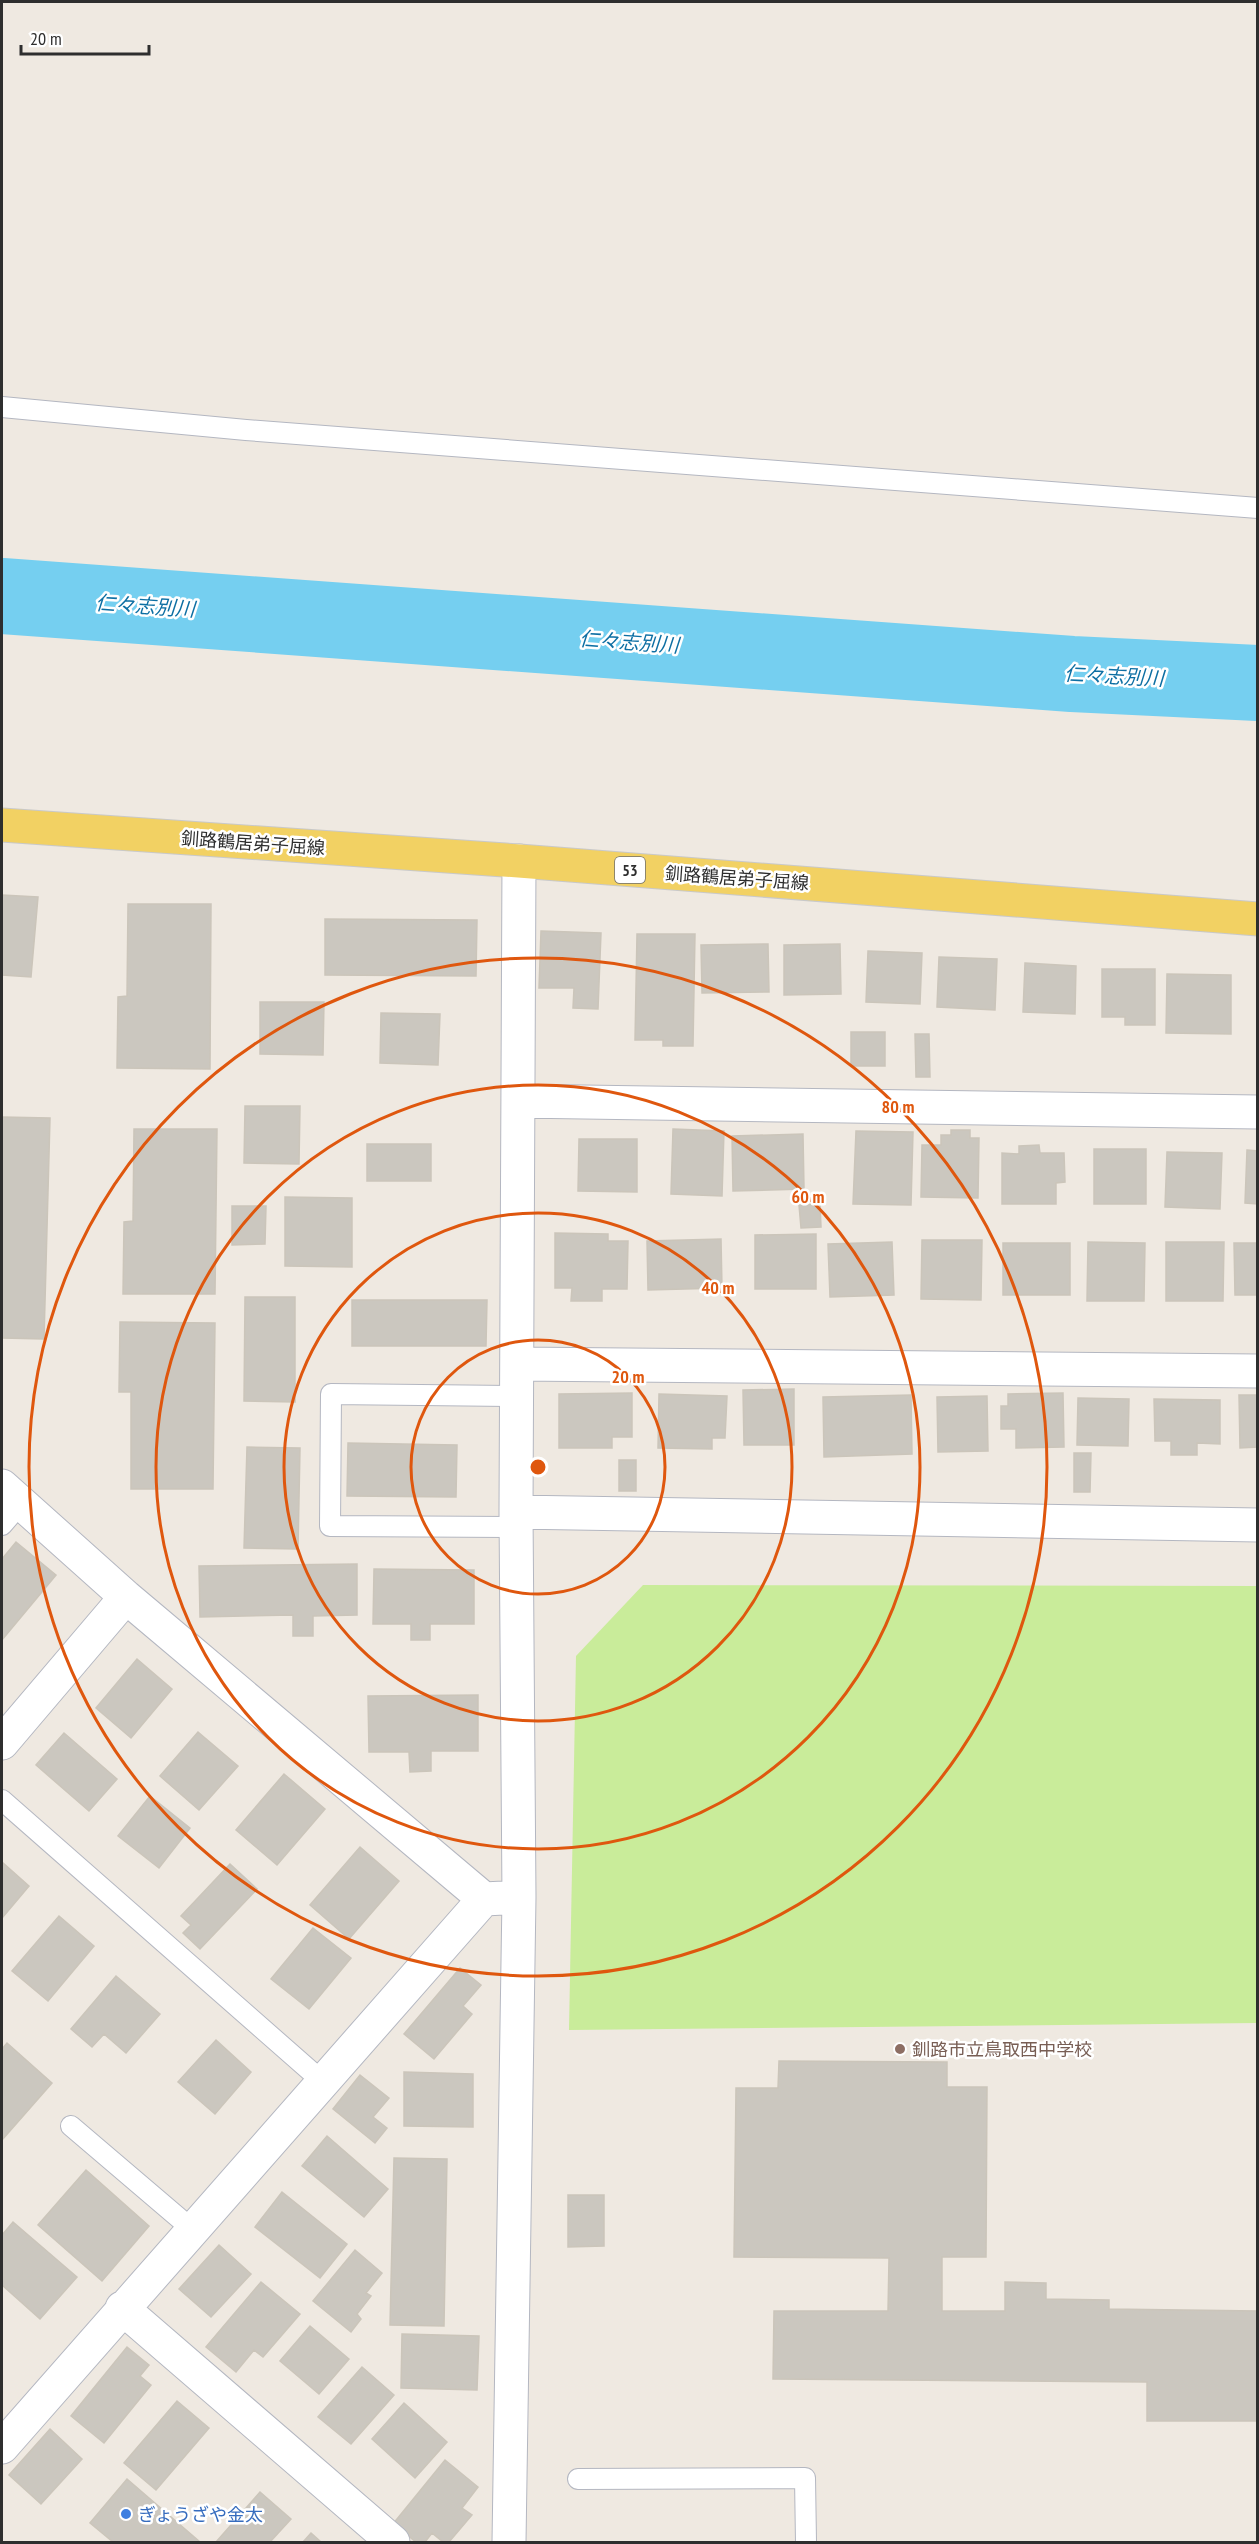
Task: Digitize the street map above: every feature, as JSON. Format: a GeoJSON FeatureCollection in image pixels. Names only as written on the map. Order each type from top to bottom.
{"type":"FeatureCollection","features":[{"type":"Feature","properties":{"kind":"main road","name":"釧路鶴居弟子屈線"},"geometry":{"type":"LineString","coordinates":[[2,825],[519,861],[1257,919]]}},
{"type":"Feature","properties":{"kind":"street"},"geometry":{"type":"LineString","coordinates":[[509,2542],[519,1897],[516,1520],[519,861]]}},
{"type":"Feature","properties":{"kind":"street"},"geometry":{"type":"LineString","coordinates":[[518,1101],[1257,1112]]}},
{"type":"Feature","properties":{"kind":"street"},"geometry":{"type":"LineString","coordinates":[[517,1380],[1257,1371]]}},
{"type":"Feature","properties":{"kind":"street"},"geometry":{"type":"LineString","coordinates":[[8,1505],[126,1597],[484,1899],[519,1897]]}},
{"type":"Feature","properties":{"kind":"street"},"geometry":{"type":"LineString","coordinates":[[516,1520],[1257,1525]]}},
{"type":"Feature","properties":{"kind":"street"},"geometry":{"type":"LineString","coordinates":[[2,1743],[126,1597]]}},
{"type":"Feature","properties":{"kind":"street"},"geometry":{"type":"LineString","coordinates":[[2,2447],[484,1899]]}},
{"type":"Feature","properties":{"kind":"street"},"geometry":{"type":"LineString","coordinates":[[122,2308],[393,2542]]}},
{"type":"Feature","properties":{"kind":"lane"},"geometry":{"type":"LineString","coordinates":[[2,407],[246,430],[1257,508]]}},
{"type":"Feature","properties":{"kind":"lane"},"geometry":{"type":"LineString","coordinates":[[516,1520],[330,1526],[331,1394],[517,1380]]}},
{"type":"Feature","properties":{"kind":"lane"},"geometry":{"type":"LineString","coordinates":[[2,1800],[323,2082]]}},
{"type":"Feature","properties":{"kind":"lane"},"geometry":{"type":"LineString","coordinates":[[70,2126],[193,2230]]}},
{"type":"Feature","properties":{"kind":"lane"},"geometry":{"type":"LineString","coordinates":[[578,2479],[806,2478],[806,2542]]}},
{"type":"Feature","properties":{"kind":"green space"},"geometry":{"type":"Polygon","coordinates":[[[643,1585],[1257,1586],[1257,2023],[569,2030],[576,1656],[643,1585]]]}},
{"type":"Feature","properties":{"kind":"building"},"geometry":{"type":"Polygon","coordinates":[[[2,895],[38,897],[31,977],[2,975],[2,895]]]}},
{"type":"Feature","properties":{"kind":"building"},"geometry":{"type":"Polygon","coordinates":[[[128,904],[211,904],[210,1069],[117,1068],[118,997],[127,996],[128,904]]]}},
{"type":"Feature","properties":{"kind":"building"},"geometry":{"type":"Polygon","coordinates":[[[325,919],[477,920],[476,976],[325,975],[325,919]]]}},
{"type":"Feature","properties":{"kind":"building"},"geometry":{"type":"Polygon","coordinates":[[[541,931],[601,933],[598,1009],[573,1008],[574,988],[539,988],[541,931]]]}},
{"type":"Feature","properties":{"kind":"building"},"geometry":{"type":"Polygon","coordinates":[[[637,934],[695,934],[693,1046],[663,1046],[663,1040],[635,1040],[637,934]]]}},
{"type":"Feature","properties":{"kind":"building"},"geometry":{"type":"Polygon","coordinates":[[[768,944],[769,992],[702,993],[701,945],[768,944]]]}},
{"type":"Feature","properties":{"kind":"building"},"geometry":{"type":"Polygon","coordinates":[[[840,944],[841,994],[784,995],[784,945],[840,944]]]}},
{"type":"Feature","properties":{"kind":"building"},"geometry":{"type":"Polygon","coordinates":[[[868,951],[922,953],[920,1004],[866,1002],[868,951]]]}},
{"type":"Feature","properties":{"kind":"building"},"geometry":{"type":"Polygon","coordinates":[[[939,957],[997,959],[995,1010],[937,1007],[939,957]]]}},
{"type":"Feature","properties":{"kind":"building"},"geometry":{"type":"Polygon","coordinates":[[[1025,963],[1076,966],[1075,1014],[1023,1012],[1025,963]]]}},
{"type":"Feature","properties":{"kind":"building"},"geometry":{"type":"Polygon","coordinates":[[[1102,969],[1155,969],[1155,1025],[1125,1025],[1125,1017],[1102,1017],[1102,969]]]}},
{"type":"Feature","properties":{"kind":"building"},"geometry":{"type":"Polygon","coordinates":[[[1167,974],[1231,975],[1231,1034],[1166,1033],[1167,974]]]}},
{"type":"Feature","properties":{"kind":"building"},"geometry":{"type":"Polygon","coordinates":[[[260,1002],[324,1002],[323,1055],[260,1054],[260,1002]]]}},
{"type":"Feature","properties":{"kind":"building"},"geometry":{"type":"Polygon","coordinates":[[[381,1013],[440,1014],[438,1065],[380,1063],[381,1013]]]}},
{"type":"Feature","properties":{"kind":"building"},"geometry":{"type":"Polygon","coordinates":[[[851,1032],[885,1032],[885,1066],[851,1066],[851,1032]]]}},
{"type":"Feature","properties":{"kind":"building"},"geometry":{"type":"Polygon","coordinates":[[[915,1034],[929,1034],[930,1077],[916,1077],[915,1034]]]}},
{"type":"Feature","properties":{"kind":"building"},"geometry":{"type":"Polygon","coordinates":[[[245,1106],[300,1106],[299,1164],[244,1163],[245,1106]]]}},
{"type":"Feature","properties":{"kind":"building"},"geometry":{"type":"Polygon","coordinates":[[[2,1117],[50,1118],[44,1339],[2,1338],[2,1117]]]}},
{"type":"Feature","properties":{"kind":"building"},"geometry":{"type":"Polygon","coordinates":[[[134,1129],[217,1129],[215,1294],[123,1294],[124,1222],[133,1221],[134,1129]]]}},
{"type":"Feature","properties":{"kind":"building"},"geometry":{"type":"Polygon","coordinates":[[[673,1129],[724,1131],[722,1196],[671,1194],[673,1129]]]}},
{"type":"Feature","properties":{"kind":"building"},"geometry":{"type":"Polygon","coordinates":[[[951,1130],[970,1130],[970,1138],[979,1138],[978,1198],[921,1197],[922,1145],[941,1145],[941,1135],[951,1135],[951,1130]]]}},
{"type":"Feature","properties":{"kind":"building"},"geometry":{"type":"Polygon","coordinates":[[[856,1131],[913,1132],[911,1205],[853,1204],[856,1131]]]}},
{"type":"Feature","properties":{"kind":"building"},"geometry":{"type":"Polygon","coordinates":[[[803,1134],[804,1189],[733,1191],[732,1136],[803,1134]]]}},
{"type":"Feature","properties":{"kind":"building"},"geometry":{"type":"Polygon","coordinates":[[[579,1139],[637,1139],[637,1192],[578,1191],[579,1139]]]}},
{"type":"Feature","properties":{"kind":"building"},"geometry":{"type":"Polygon","coordinates":[[[367,1144],[431,1144],[431,1181],[367,1181],[367,1144]]]}},
{"type":"Feature","properties":{"kind":"building"},"geometry":{"type":"Polygon","coordinates":[[[1039,1145],[1040,1153],[1064,1153],[1065,1182],[1056,1183],[1056,1204],[1002,1204],[1002,1153],[1019,1154],[1019,1146],[1039,1145]]]}},
{"type":"Feature","properties":{"kind":"building"},"geometry":{"type":"Polygon","coordinates":[[[1094,1149],[1146,1149],[1146,1204],[1094,1204],[1094,1149]]]}},
{"type":"Feature","properties":{"kind":"building"},"geometry":{"type":"Polygon","coordinates":[[[1247,1150],[1258,1151],[1258,1204],[1245,1203],[1247,1150]]]}},
{"type":"Feature","properties":{"kind":"building"},"geometry":{"type":"Polygon","coordinates":[[[1167,1152],[1222,1153],[1220,1209],[1165,1207],[1167,1152]]]}},
{"type":"Feature","properties":{"kind":"building"},"geometry":{"type":"Polygon","coordinates":[[[285,1197],[352,1198],[352,1267],[285,1266],[285,1197]]]}},
{"type":"Feature","properties":{"kind":"building"},"geometry":{"type":"Polygon","coordinates":[[[820,1204],[821,1227],[801,1228],[799,1205],[820,1204]]]}},
{"type":"Feature","properties":{"kind":"building"},"geometry":{"type":"Polygon","coordinates":[[[232,1206],[266,1206],[265,1244],[232,1245],[232,1206]]]}},
{"type":"Feature","properties":{"kind":"building"},"geometry":{"type":"Polygon","coordinates":[[[555,1233],[608,1234],[608,1241],[628,1241],[627,1289],[602,1289],[602,1301],[571,1301],[572,1288],[555,1288],[555,1233]]]}},
{"type":"Feature","properties":{"kind":"building"},"geometry":{"type":"Polygon","coordinates":[[[816,1234],[816,1289],[755,1289],[755,1235],[816,1234]]]}},
{"type":"Feature","properties":{"kind":"building"},"geometry":{"type":"Polygon","coordinates":[[[721,1239],[722,1288],[648,1290],[647,1241],[721,1239]]]}},
{"type":"Feature","properties":{"kind":"building"},"geometry":{"type":"Polygon","coordinates":[[[922,1240],[982,1240],[981,1300],[921,1299],[922,1240]]]}},
{"type":"Feature","properties":{"kind":"building"},"geometry":{"type":"Polygon","coordinates":[[[892,1242],[894,1295],[830,1297],[828,1244],[892,1242]]]}},
{"type":"Feature","properties":{"kind":"building"},"geometry":{"type":"Polygon","coordinates":[[[1088,1242],[1145,1243],[1144,1301],[1087,1301],[1088,1242]]]}},
{"type":"Feature","properties":{"kind":"building"},"geometry":{"type":"Polygon","coordinates":[[[1166,1242],[1224,1242],[1223,1301],[1166,1301],[1166,1242]]]}},
{"type":"Feature","properties":{"kind":"building"},"geometry":{"type":"Polygon","coordinates":[[[1003,1243],[1070,1243],[1070,1295],[1003,1295],[1003,1243]]]}},
{"type":"Feature","properties":{"kind":"building"},"geometry":{"type":"Polygon","coordinates":[[[1234,1243],[1258,1243],[1258,1295],[1235,1295],[1234,1243]]]}},
{"type":"Feature","properties":{"kind":"building"},"geometry":{"type":"Polygon","coordinates":[[[245,1297],[295,1297],[295,1402],[244,1401],[245,1297]]]}},
{"type":"Feature","properties":{"kind":"building"},"geometry":{"type":"Polygon","coordinates":[[[352,1300],[487,1300],[486,1346],[352,1346],[352,1300]]]}},
{"type":"Feature","properties":{"kind":"building"},"geometry":{"type":"Polygon","coordinates":[[[120,1322],[215,1323],[213,1489],[131,1489],[131,1392],[119,1392],[120,1322]]]}},
{"type":"Feature","properties":{"kind":"building"},"geometry":{"type":"Polygon","coordinates":[[[794,1389],[794,1445],[744,1445],[743,1390],[794,1389]]]}},
{"type":"Feature","properties":{"kind":"building"},"geometry":{"type":"Polygon","coordinates":[[[632,1393],[632,1437],[612,1437],[612,1448],[559,1448],[559,1394],[632,1393]]]}},
{"type":"Feature","properties":{"kind":"building"},"geometry":{"type":"Polygon","coordinates":[[[1063,1393],[1064,1447],[1016,1448],[1016,1429],[1001,1429],[1001,1406],[1008,1406],[1008,1394],[1063,1393]]]}},
{"type":"Feature","properties":{"kind":"building"},"geometry":{"type":"Polygon","coordinates":[[[659,1394],[727,1396],[725,1438],[712,1438],[712,1449],[658,1448],[659,1394]]]}},
{"type":"Feature","properties":{"kind":"building"},"geometry":{"type":"Polygon","coordinates":[[[911,1395],[912,1454],[824,1457],[823,1397],[911,1395]]]}},
{"type":"Feature","properties":{"kind":"building"},"geometry":{"type":"Polygon","coordinates":[[[1239,1395],[1258,1395],[1258,1447],[1240,1448],[1239,1395]]]}},
{"type":"Feature","properties":{"kind":"building"},"geometry":{"type":"Polygon","coordinates":[[[987,1396],[988,1451],[938,1452],[937,1397],[987,1396]]]}},
{"type":"Feature","properties":{"kind":"building"},"geometry":{"type":"Polygon","coordinates":[[[1078,1398],[1129,1399],[1128,1446],[1077,1445],[1078,1398]]]}},
{"type":"Feature","properties":{"kind":"building"},"geometry":{"type":"Polygon","coordinates":[[[1154,1399],[1220,1400],[1220,1444],[1197,1443],[1197,1455],[1171,1455],[1171,1441],[1155,1441],[1154,1399]]]}},
{"type":"Feature","properties":{"kind":"building"},"geometry":{"type":"Polygon","coordinates":[[[348,1443],[457,1445],[456,1497],[347,1496],[348,1443]]]}},
{"type":"Feature","properties":{"kind":"building"},"geometry":{"type":"Polygon","coordinates":[[[247,1447],[300,1448],[298,1549],[244,1548],[247,1447]]]}},
{"type":"Feature","properties":{"kind":"building"},"geometry":{"type":"Polygon","coordinates":[[[1074,1453],[1091,1453],[1090,1492],[1074,1492],[1074,1453]]]}},
{"type":"Feature","properties":{"kind":"building"},"geometry":{"type":"Polygon","coordinates":[[[619,1460],[636,1460],[636,1491],[619,1491],[619,1460]]]}},
{"type":"Feature","properties":{"kind":"building"},"geometry":{"type":"Polygon","coordinates":[[[16,1542],[56,1575],[2,1640],[2,1559],[16,1542]]]}},
{"type":"Feature","properties":{"kind":"building"},"geometry":{"type":"Polygon","coordinates":[[[357,1564],[357,1615],[313,1616],[313,1636],[293,1636],[293,1615],[200,1617],[199,1566],[357,1564]]]}},
{"type":"Feature","properties":{"kind":"building"},"geometry":{"type":"Polygon","coordinates":[[[374,1569],[474,1570],[474,1624],[430,1624],[430,1640],[411,1640],[411,1624],[373,1624],[374,1569]]]}},
{"type":"Feature","properties":{"kind":"building"},"geometry":{"type":"Polygon","coordinates":[[[137,1659],[172,1689],[131,1738],[96,1708],[137,1659]]]}},
{"type":"Feature","properties":{"kind":"building"},"geometry":{"type":"Polygon","coordinates":[[[478,1695],[478,1751],[431,1751],[431,1771],[410,1772],[409,1752],[369,1752],[368,1696],[478,1695]]]}},
{"type":"Feature","properties":{"kind":"building"},"geometry":{"type":"Polygon","coordinates":[[[198,1732],[238,1766],[199,1810],[160,1776],[198,1732]]]}},
{"type":"Feature","properties":{"kind":"building"},"geometry":{"type":"Polygon","coordinates":[[[64,1733],[117,1779],[89,1811],[36,1765],[64,1733]]]}},
{"type":"Feature","properties":{"kind":"building"},"geometry":{"type":"Polygon","coordinates":[[[284,1774],[325,1809],[277,1865],[236,1830],[284,1774]]]}},
{"type":"Feature","properties":{"kind":"building"},"geometry":{"type":"Polygon","coordinates":[[[150,1796],[190,1828],[159,1868],[118,1836],[150,1796]]]}},
{"type":"Feature","properties":{"kind":"building"},"geometry":{"type":"Polygon","coordinates":[[[360,1847],[399,1881],[349,1939],[310,1905],[360,1847]]]}},
{"type":"Feature","properties":{"kind":"building"},"geometry":{"type":"Polygon","coordinates":[[[2,1862],[29,1886],[3,1917],[2,1916],[2,1862]]]}},
{"type":"Feature","properties":{"kind":"building"},"geometry":{"type":"Polygon","coordinates":[[[230,1864],[257,1889],[200,1949],[183,1933],[191,1925],[181,1916],[230,1864]]]}},
{"type":"Feature","properties":{"kind":"building"},"geometry":{"type":"Polygon","coordinates":[[[59,1916],[94,1946],[48,2001],[12,1971],[59,1916]]]}},
{"type":"Feature","properties":{"kind":"building"},"geometry":{"type":"Polygon","coordinates":[[[313,1928],[351,1958],[309,2009],[271,1979],[313,1928]]]}},
{"type":"Feature","properties":{"kind":"building"},"geometry":{"type":"Polygon","coordinates":[[[460,1968],[481,1985],[463,2006],[472,2014],[434,2059],[404,2034],[460,1968]]]}},
{"type":"Feature","properties":{"kind":"building"},"geometry":{"type":"Polygon","coordinates":[[[116,1976],[160,2014],[126,2053],[104,2034],[92,2047],[71,2029],[116,1976]]]}},
{"type":"Feature","properties":{"kind":"building"},"geometry":{"type":"Polygon","coordinates":[[[216,2040],[251,2072],[215,2114],[178,2082],[216,2040]]]}},
{"type":"Feature","properties":{"kind":"building"},"geometry":{"type":"Polygon","coordinates":[[[7,2043],[52,2083],[2,2140],[2,2049],[7,2043]]]}},
{"type":"Feature","properties":{"kind":"building"},"geometry":{"type":"Polygon","coordinates":[[[779,2061],[947,2062],[947,2087],[987,2087],[986,2257],[942,2257],[942,2311],[1005,2311],[1005,2282],[1046,2283],[1046,2299],[1109,2300],[1109,2309],[1258,2311],[1258,2421],[1147,2421],[1147,2382],[773,2379],[774,2311],[888,2311],[889,2258],[734,2257],[736,2088],[778,2088],[779,2061]]]}},
{"type":"Feature","properties":{"kind":"building"},"geometry":{"type":"Polygon","coordinates":[[[404,2072],[473,2074],[473,2127],[404,2126],[404,2072]]]}},
{"type":"Feature","properties":{"kind":"building"},"geometry":{"type":"Polygon","coordinates":[[[360,2075],[389,2098],[373,2117],[387,2128],[375,2143],[333,2109],[360,2075]]]}},
{"type":"Feature","properties":{"kind":"building"},"geometry":{"type":"Polygon","coordinates":[[[327,2136],[388,2189],[364,2217],[302,2166],[327,2136]]]}},
{"type":"Feature","properties":{"kind":"building"},"geometry":{"type":"Polygon","coordinates":[[[394,2158],[447,2159],[444,2326],[390,2325],[394,2158]]]}},
{"type":"Feature","properties":{"kind":"building"},"geometry":{"type":"Polygon","coordinates":[[[86,2170],[149,2226],[102,2281],[38,2225],[86,2170]]]}},
{"type":"Feature","properties":{"kind":"building"},"geometry":{"type":"Polygon","coordinates":[[[282,2192],[347,2244],[320,2278],[255,2227],[282,2192]]]}},
{"type":"Feature","properties":{"kind":"building"},"geometry":{"type":"Polygon","coordinates":[[[568,2195],[604,2195],[604,2246],[568,2247],[568,2195]]]}},
{"type":"Feature","properties":{"kind":"building"},"geometry":{"type":"Polygon","coordinates":[[[13,2222],[77,2277],[40,2319],[2,2285],[2,2235],[13,2222]]]}},
{"type":"Feature","properties":{"kind":"building"},"geometry":{"type":"Polygon","coordinates":[[[219,2245],[251,2274],[211,2317],[179,2289],[219,2245]]]}},
{"type":"Feature","properties":{"kind":"building"},"geometry":{"type":"Polygon","coordinates":[[[355,2250],[382,2273],[366,2293],[371,2296],[357,2314],[361,2319],[351,2332],[313,2301],[355,2250]]]}},
{"type":"Feature","properties":{"kind":"building"},"geometry":{"type":"Polygon","coordinates":[[[261,2282],[300,2314],[263,2357],[254,2350],[236,2372],[206,2347],[261,2282]]]}},
{"type":"Feature","properties":{"kind":"building"},"geometry":{"type":"Polygon","coordinates":[[[310,2326],[349,2359],[319,2394],[280,2361],[310,2326]]]}},
{"type":"Feature","properties":{"kind":"building"},"geometry":{"type":"Polygon","coordinates":[[[402,2334],[479,2336],[477,2390],[401,2388],[402,2334]]]}},
{"type":"Feature","properties":{"kind":"building"},"geometry":{"type":"Polygon","coordinates":[[[127,2347],[149,2365],[140,2376],[151,2385],[104,2443],[71,2416],[127,2347]]]}},
{"type":"Feature","properties":{"kind":"building"},"geometry":{"type":"Polygon","coordinates":[[[362,2367],[394,2395],[351,2444],[318,2417],[362,2367]]]}},
{"type":"Feature","properties":{"kind":"building"},"geometry":{"type":"Polygon","coordinates":[[[177,2401],[209,2428],[156,2490],[124,2463],[177,2401]]]}},
{"type":"Feature","properties":{"kind":"building"},"geometry":{"type":"Polygon","coordinates":[[[404,2403],[447,2442],[415,2478],[372,2439],[404,2403]]]}},
{"type":"Feature","properties":{"kind":"building"},"geometry":{"type":"Polygon","coordinates":[[[50,2429],[82,2459],[41,2504],[9,2475],[50,2429]]]}},
{"type":"Feature","properties":{"kind":"building"},"geometry":{"type":"Polygon","coordinates":[[[445,2460],[478,2487],[462,2508],[472,2515],[449,2542],[443,2542],[432,2533],[425,2542],[416,2542],[393,2524],[445,2460]]]}},
{"type":"Feature","properties":{"kind":"building"},"geometry":{"type":"Polygon","coordinates":[[[127,2479],[200,2542],[113,2542],[90,2523],[127,2479]]]}},
{"type":"Feature","properties":{"kind":"building"},"geometry":{"type":"Polygon","coordinates":[[[260,2492],[291,2519],[270,2542],[216,2542],[260,2492]]]}},
{"type":"Feature","properties":{"kind":"building"},"geometry":{"type":"Polygon","coordinates":[[[311,2533],[321,2542],[303,2542],[311,2533]]]}},
{"type":"Feature","properties":{"kind":"waterway","name":"仁々志別川"},"geometry":{"type":"LineString","coordinates":[[2,596],[1072,674],[1258,683]]}},
{"type":"Feature","properties":{"kind":"place","name":"釧路市立鳥取西中学校"},"geometry":{"type":"Point","coordinates":[900,2049]}},
{"type":"Feature","properties":{"kind":"place","name":"ぎょうざや金太"},"geometry":{"type":"Point","coordinates":[126,2514]}}]}
